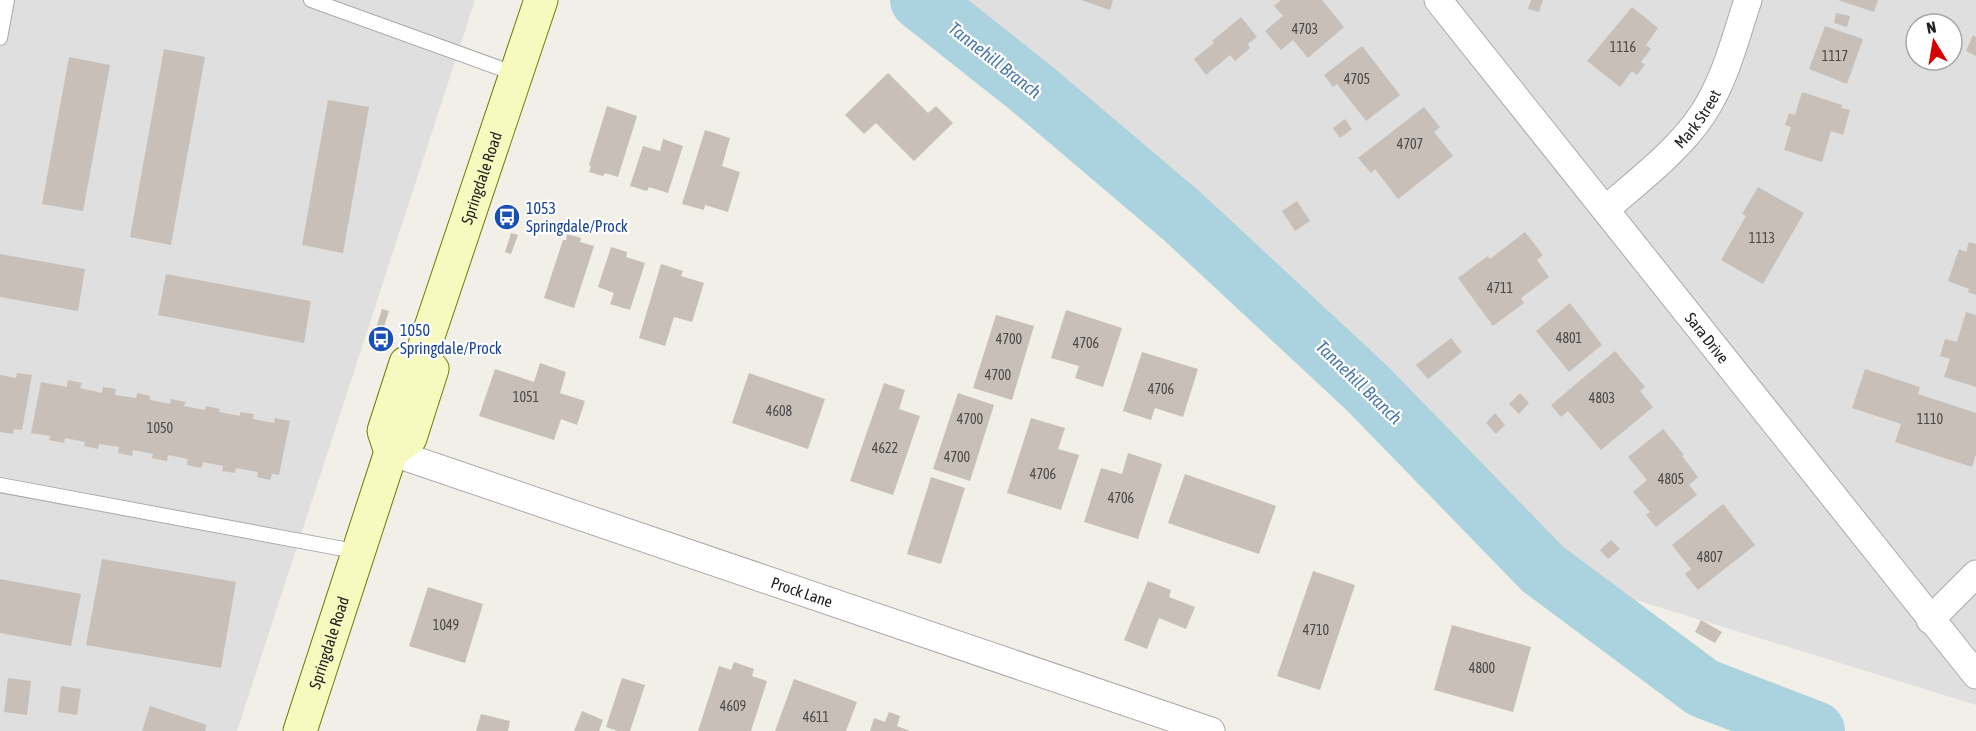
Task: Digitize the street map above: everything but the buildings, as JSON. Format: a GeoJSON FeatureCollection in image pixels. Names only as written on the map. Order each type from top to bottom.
{"type":"FeatureCollection","features":[{"type":"Feature","properties":{"kind":"main road","name":"Springdale Road"},"geometry":{"type":"LineString","coordinates":[[300,731],[391,452],[384,431],[406,363],[421,357],[541,0]]}},
{"type":"Feature","properties":{"kind":"street","name":"Sara Drive"},"geometry":{"type":"LineString","coordinates":[[1438,0],[1976,675]]}},
{"type":"Feature","properties":{"kind":"street","name":"Mark Street"},"geometry":{"type":"LineString","coordinates":[[1606,209],[1674,149],[1701,116],[1718,86],[1748,0]]}},
{"type":"Feature","properties":{"kind":"street","name":"Prock Lane"},"geometry":{"type":"LineString","coordinates":[[391,452],[1211,731]]}},
{"type":"Feature","properties":{"kind":"street"},"geometry":{"type":"LineString","coordinates":[[1930,620],[1976,574]]}},
{"type":"Feature","properties":{"kind":"lane"},"geometry":{"type":"LineString","coordinates":[[0,38],[7,0]]}},
{"type":"Feature","properties":{"kind":"lane"},"geometry":{"type":"LineString","coordinates":[[311,0],[516,74]]}},
{"type":"Feature","properties":{"kind":"lane"},"geometry":{"type":"LineString","coordinates":[[0,484],[360,552]]}},
{"type":"Feature","properties":{"kind":"shaded area"},"geometry":{"type":"Polygon","coordinates":[[[0,0],[475,0],[237,731],[0,731],[0,0]]]}},
{"type":"Feature","properties":{"kind":"shaded area"},"geometry":{"type":"Polygon","coordinates":[[[956,0],[1976,0],[1976,705],[1623,596],[1518,520],[1140,154],[956,0]]]}},
{"type":"Feature","properties":{"kind":"waterway","name":"Tannehill Branch"},"geometry":{"type":"LineString","coordinates":[[920,0],[1031,88],[1182,216],[1367,388],[1543,569],[1703,688],[1815,731]]}},
{"type":"Feature","properties":{"kind":"place","name":"1053 Springdale/Prock"},"geometry":{"type":"Point","coordinates":[507,217]}},
{"type":"Feature","properties":{"kind":"place","name":"1050 Springdale/Prock"},"geometry":{"type":"Point","coordinates":[381,339]}}]}
